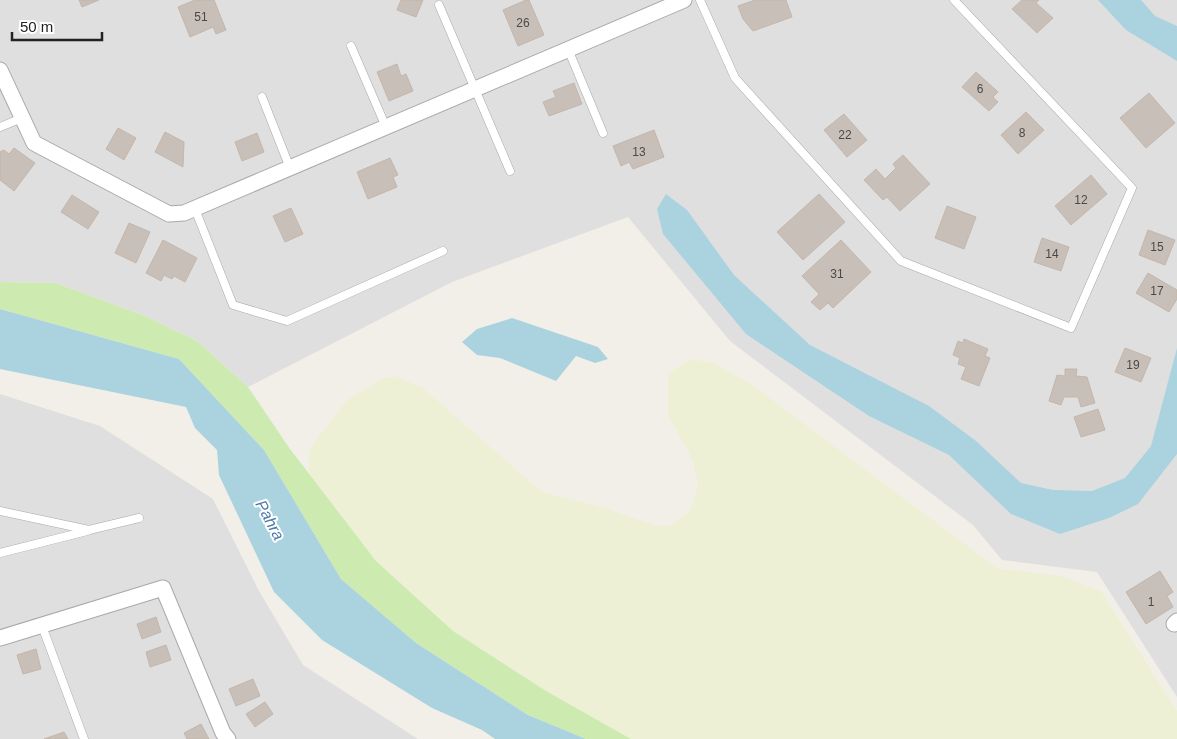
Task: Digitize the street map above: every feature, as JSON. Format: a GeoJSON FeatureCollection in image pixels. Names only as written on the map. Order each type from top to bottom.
{"type":"FeatureCollection","features":[{"type":"Feature","properties":{"kind":"street"},"geometry":{"type":"LineString","coordinates":[[0,70],[34,143],[169,214],[184,213],[684,0]]}},
{"type":"Feature","properties":{"kind":"street"},"geometry":{"type":"LineString","coordinates":[[0,638],[163,588],[223,733],[228,739]]}},
{"type":"Feature","properties":{"kind":"lane"},"geometry":{"type":"LineString","coordinates":[[700,0],[735,78],[901,261],[1071,328],[1132,188],[954,0]]}},
{"type":"Feature","properties":{"kind":"lane"},"geometry":{"type":"LineString","coordinates":[[439,5],[510,171]]}},
{"type":"Feature","properties":{"kind":"lane"},"geometry":{"type":"LineString","coordinates":[[352,46],[386,127]]}},
{"type":"Feature","properties":{"kind":"lane"},"geometry":{"type":"LineString","coordinates":[[568,49],[603,133]]}},
{"type":"Feature","properties":{"kind":"lane"},"geometry":{"type":"LineString","coordinates":[[262,97],[290,168]]}},
{"type":"Feature","properties":{"kind":"lane"},"geometry":{"type":"LineString","coordinates":[[0,127],[22,118]]}},
{"type":"Feature","properties":{"kind":"lane"},"geometry":{"type":"LineString","coordinates":[[195,209],[233,305],[288,321],[443,251]]}},
{"type":"Feature","properties":{"kind":"lane"},"geometry":{"type":"LineString","coordinates":[[0,512],[88,530]]}},
{"type":"Feature","properties":{"kind":"lane"},"geometry":{"type":"LineString","coordinates":[[0,553],[139,518]]}},
{"type":"Feature","properties":{"kind":"lane"},"geometry":{"type":"LineString","coordinates":[[42,626],[84,739]]}},
{"type":"Feature","properties":{"kind":"shaded area"},"geometry":{"type":"Polygon","coordinates":[[[0,0],[1177,0],[1177,697],[1097,572],[1002,560],[973,525],[730,341],[628,217],[452,282],[248,387],[197,341],[145,316],[56,283],[0,282],[0,0]]]}},
{"type":"Feature","properties":{"kind":"shaded area"},"geometry":{"type":"Polygon","coordinates":[[[0,394],[100,426],[213,499],[259,591],[303,665],[418,739],[0,739],[0,394]]]}},
{"type":"Feature","properties":{"kind":"green space"},"geometry":{"type":"Polygon","coordinates":[[[0,282],[56,283],[145,316],[197,341],[248,387],[290,449],[376,561],[453,631],[546,691],[631,739],[586,739],[528,715],[416,643],[341,579],[264,450],[179,359],[0,309],[0,282]]]}},
{"type":"Feature","properties":{"kind":"green space"},"geometry":{"type":"Polygon","coordinates":[[[690,359],[714,363],[751,384],[997,568],[1061,576],[1101,591],[1177,711],[1177,739],[631,739],[546,691],[453,631],[376,561],[309,474],[309,449],[348,399],[384,378],[397,376],[423,388],[542,492],[605,508],[656,526],[669,526],[690,511],[698,486],[693,461],[668,415],[668,374],[690,359]]]}},
{"type":"Feature","properties":{"kind":"water"},"geometry":{"type":"Polygon","coordinates":[[[1098,0],[1141,0],[1155,16],[1177,26],[1177,61],[1126,30],[1098,0]]]}},
{"type":"Feature","properties":{"kind":"water"},"geometry":{"type":"Polygon","coordinates":[[[666,194],[687,210],[734,275],[810,345],[929,406],[976,441],[1021,483],[1053,490],[1092,491],[1125,478],[1151,446],[1177,348],[1177,454],[1138,504],[1109,518],[1060,534],[1011,514],[949,455],[869,416],[746,334],[663,234],[657,209],[666,194]]]}},
{"type":"Feature","properties":{"kind":"water","name":"Pahra"},"geometry":{"type":"Polygon","coordinates":[[[0,309],[179,359],[264,450],[341,579],[416,643],[528,715],[586,739],[495,739],[482,730],[432,708],[322,640],[274,592],[219,475],[217,450],[195,428],[186,407],[0,369],[0,309]]]}},
{"type":"Feature","properties":{"kind":"water"},"geometry":{"type":"Polygon","coordinates":[[[512,318],[598,347],[608,359],[595,363],[576,356],[556,381],[500,358],[477,355],[462,342],[477,329],[512,318]]]}},
{"type":"Feature","properties":{"kind":"building"},"geometry":{"type":"Polygon","coordinates":[[[79,0],[99,0],[82,7],[79,0]]]}},
{"type":"Feature","properties":{"kind":"building"},"geometry":{"type":"Polygon","coordinates":[[[195,0],[214,0],[226,30],[216,34],[213,27],[190,37],[178,7],[195,0]]]}},
{"type":"Feature","properties":{"kind":"building"},"geometry":{"type":"Polygon","coordinates":[[[401,0],[423,0],[416,17],[397,10],[401,0]]]}},
{"type":"Feature","properties":{"kind":"building"},"geometry":{"type":"Polygon","coordinates":[[[529,0],[544,35],[518,46],[503,10],[529,0]]]}},
{"type":"Feature","properties":{"kind":"building"},"geometry":{"type":"Polygon","coordinates":[[[755,0],[786,0],[792,17],[753,31],[743,19],[738,6],[755,0]]]}},
{"type":"Feature","properties":{"kind":"building"},"geometry":{"type":"Polygon","coordinates":[[[1022,0],[1039,0],[1036,3],[1053,18],[1037,33],[1012,9],[1022,0]]]}},
{"type":"Feature","properties":{"kind":"building"},"geometry":{"type":"Polygon","coordinates":[[[397,64],[401,76],[406,74],[413,91],[389,101],[377,72],[397,64]]]}},
{"type":"Feature","properties":{"kind":"building"},"geometry":{"type":"Polygon","coordinates":[[[976,72],[998,92],[993,97],[998,102],[989,111],[962,87],[976,72]]]}},
{"type":"Feature","properties":{"kind":"building"},"geometry":{"type":"Polygon","coordinates":[[[574,83],[582,104],[549,116],[543,102],[556,97],[553,91],[574,83]]]}},
{"type":"Feature","properties":{"kind":"building"},"geometry":{"type":"Polygon","coordinates":[[[1149,93],[1175,123],[1146,148],[1120,118],[1149,93]]]}},
{"type":"Feature","properties":{"kind":"building"},"geometry":{"type":"Polygon","coordinates":[[[1026,112],[1044,130],[1018,154],[1001,135],[1026,112]]]}},
{"type":"Feature","properties":{"kind":"building"},"geometry":{"type":"Polygon","coordinates":[[[844,114],[867,140],[847,157],[824,130],[844,114]]]}},
{"type":"Feature","properties":{"kind":"building"},"geometry":{"type":"Polygon","coordinates":[[[118,128],[136,138],[124,160],[106,149],[118,128]]]}},
{"type":"Feature","properties":{"kind":"building"},"geometry":{"type":"Polygon","coordinates":[[[654,130],[664,157],[633,169],[629,162],[621,166],[613,146],[654,130]]]}},
{"type":"Feature","properties":{"kind":"building"},"geometry":{"type":"Polygon","coordinates":[[[165,132],[184,142],[183,167],[155,152],[165,132]]]}},
{"type":"Feature","properties":{"kind":"building"},"geometry":{"type":"Polygon","coordinates":[[[257,133],[264,152],[242,161],[235,142],[257,133]]]}},
{"type":"Feature","properties":{"kind":"building"},"geometry":{"type":"Polygon","coordinates":[[[14,148],[35,163],[14,191],[0,180],[0,152],[4,150],[9,154],[14,148]]]}},
{"type":"Feature","properties":{"kind":"building"},"geometry":{"type":"Polygon","coordinates":[[[903,155],[930,184],[900,211],[887,197],[883,200],[864,180],[876,169],[885,179],[896,168],[893,164],[903,155]]]}},
{"type":"Feature","properties":{"kind":"building"},"geometry":{"type":"Polygon","coordinates":[[[390,158],[398,175],[393,177],[397,187],[368,199],[357,172],[390,158]]]}},
{"type":"Feature","properties":{"kind":"building"},"geometry":{"type":"Polygon","coordinates":[[[1091,175],[1107,194],[1071,225],[1055,206],[1091,175]]]}},
{"type":"Feature","properties":{"kind":"building"},"geometry":{"type":"Polygon","coordinates":[[[819,194],[845,222],[803,260],[777,232],[819,194]]]}},
{"type":"Feature","properties":{"kind":"building"},"geometry":{"type":"Polygon","coordinates":[[[72,195],[99,212],[88,229],[61,212],[72,195]]]}},
{"type":"Feature","properties":{"kind":"building"},"geometry":{"type":"Polygon","coordinates":[[[947,206],[976,217],[964,249],[935,238],[947,206]]]}},
{"type":"Feature","properties":{"kind":"building"},"geometry":{"type":"Polygon","coordinates":[[[291,208],[303,234],[285,242],[273,216],[291,208]]]}},
{"type":"Feature","properties":{"kind":"building"},"geometry":{"type":"Polygon","coordinates":[[[129,223],[150,232],[136,263],[115,253],[129,223]]]}},
{"type":"Feature","properties":{"kind":"building"},"geometry":{"type":"Polygon","coordinates":[[[1148,230],[1175,240],[1165,265],[1139,255],[1148,230]]]}},
{"type":"Feature","properties":{"kind":"building"},"geometry":{"type":"Polygon","coordinates":[[[1042,238],[1069,247],[1061,271],[1034,262],[1042,238]]]}},
{"type":"Feature","properties":{"kind":"building"},"geometry":{"type":"Polygon","coordinates":[[[163,240],[197,258],[185,282],[174,276],[172,279],[164,275],[161,281],[146,273],[163,240]]]}},
{"type":"Feature","properties":{"kind":"building"},"geometry":{"type":"Polygon","coordinates":[[[841,240],[871,272],[833,308],[828,303],[820,310],[811,302],[819,294],[802,276],[841,240]]]}},
{"type":"Feature","properties":{"kind":"building"},"geometry":{"type":"Polygon","coordinates":[[[1148,273],[1177,290],[1177,299],[1169,312],[1136,293],[1148,273]]]}},
{"type":"Feature","properties":{"kind":"building"},"geometry":{"type":"Polygon","coordinates":[[[964,339],[988,349],[985,356],[990,358],[979,386],[961,379],[966,367],[958,364],[960,358],[953,355],[958,341],[963,343],[964,339]]]}},
{"type":"Feature","properties":{"kind":"building"},"geometry":{"type":"Polygon","coordinates":[[[1125,348],[1151,358],[1141,382],[1115,372],[1125,348]]]}},
{"type":"Feature","properties":{"kind":"building"},"geometry":{"type":"Polygon","coordinates":[[[1065,369],[1077,369],[1076,376],[1087,377],[1095,403],[1081,407],[1078,397],[1064,397],[1061,405],[1049,401],[1057,375],[1065,376],[1065,369]]]}},
{"type":"Feature","properties":{"kind":"building"},"geometry":{"type":"Polygon","coordinates":[[[1098,409],[1105,430],[1081,437],[1074,417],[1098,409]]]}},
{"type":"Feature","properties":{"kind":"building"},"geometry":{"type":"Polygon","coordinates":[[[1160,571],[1173,592],[1167,596],[1173,607],[1146,624],[1126,592],[1160,571]]]}},
{"type":"Feature","properties":{"kind":"building"},"geometry":{"type":"Polygon","coordinates":[[[156,617],[161,632],[142,639],[137,624],[156,617]]]}},
{"type":"Feature","properties":{"kind":"building"},"geometry":{"type":"Polygon","coordinates":[[[166,645],[171,660],[150,667],[146,652],[166,645]]]}},
{"type":"Feature","properties":{"kind":"building"},"geometry":{"type":"Polygon","coordinates":[[[36,649],[41,669],[23,674],[17,655],[36,649]]]}},
{"type":"Feature","properties":{"kind":"building"},"geometry":{"type":"Polygon","coordinates":[[[253,679],[260,696],[236,706],[229,689],[253,679]]]}},
{"type":"Feature","properties":{"kind":"building"},"geometry":{"type":"Polygon","coordinates":[[[265,702],[273,714],[255,727],[246,714],[265,702]]]}},
{"type":"Feature","properties":{"kind":"building"},"geometry":{"type":"Polygon","coordinates":[[[201,724],[209,739],[187,739],[184,733],[201,724]]]}},
{"type":"Feature","properties":{"kind":"building"},"geometry":{"type":"Polygon","coordinates":[[[64,732],[68,739],[44,739],[64,732]]]}}]}
